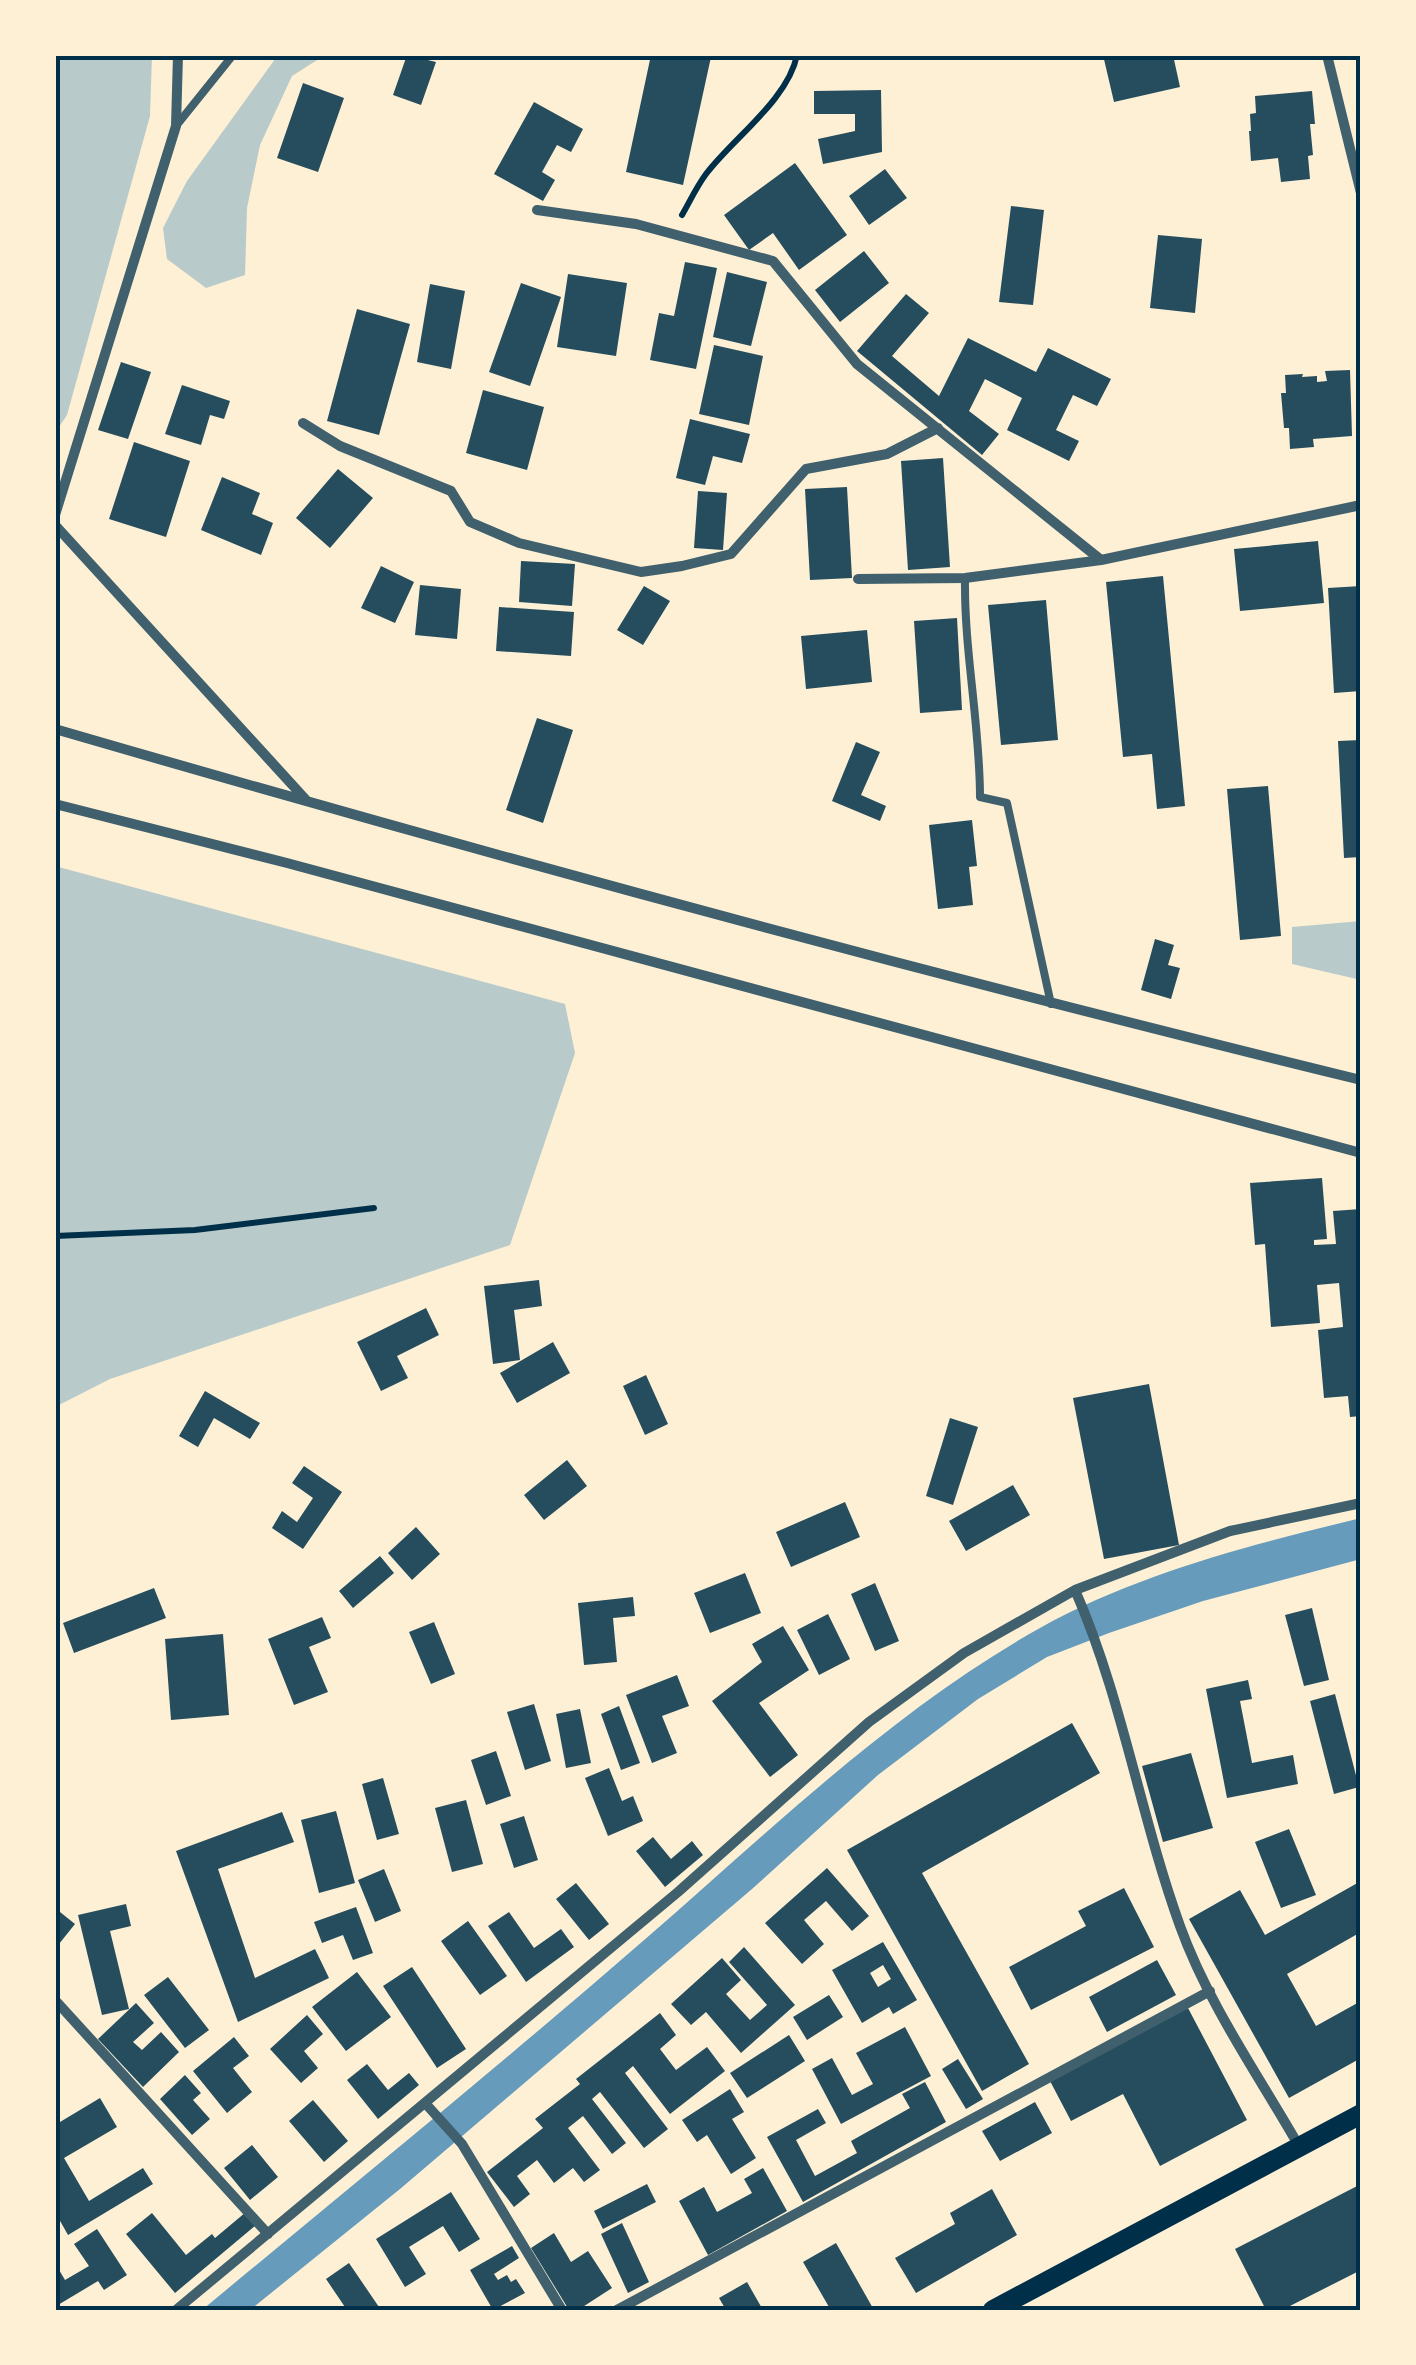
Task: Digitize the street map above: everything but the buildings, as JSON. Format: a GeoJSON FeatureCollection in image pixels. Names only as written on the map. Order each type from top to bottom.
{"type":"FeatureCollection","features":[{"type":"Feature","properties":{"kind":"main road"},"geometry":{"type":"LineString","coordinates":[[994,2310],[1361,2114]]}},
{"type":"Feature","properties":{"kind":"street"},"geometry":{"type":"LineString","coordinates":[[55,515],[176,126],[178,55]]}},
{"type":"Feature","properties":{"kind":"street"},"geometry":{"type":"LineString","coordinates":[[1327,55],[1361,193]]}},
{"type":"Feature","properties":{"kind":"street"},"geometry":{"type":"LineString","coordinates":[[537,210],[636,224],[773,261],[857,364],[1101,560]]}},
{"type":"Feature","properties":{"kind":"street"},"geometry":{"type":"LineString","coordinates":[[303,423],[340,446],[452,492],[470,522],[519,543],[641,572],[731,554],[806,469],[888,454],[938,428]]}},
{"type":"Feature","properties":{"kind":"street"},"geometry":{"type":"LineString","coordinates":[[858,579],[964,578],[1101,560],[1361,505]]}},
{"type":"Feature","properties":{"kind":"street"},"geometry":{"type":"LineString","coordinates":[[55,525],[307,802]]}},
{"type":"Feature","properties":{"kind":"street"},"geometry":{"type":"LineString","coordinates":[[55,728],[307,802],[1051,1004],[1361,1080]]}},
{"type":"Feature","properties":{"kind":"street"},"geometry":{"type":"LineString","coordinates":[[55,804],[1361,1153]]}},
{"type":"Feature","properties":{"kind":"street"},"geometry":{"type":"LineString","coordinates":[[176,2310],[429,2107],[869,1722],[964,1653],[1075,1590],[1230,1531],[1361,1503]]}},
{"type":"Feature","properties":{"kind":"street"},"geometry":{"type":"LineString","coordinates":[[1075,1590],[1100,1651],[1180,1928],[1210,1991],[1301,2149]]}},
{"type":"Feature","properties":{"kind":"street"},"geometry":{"type":"LineString","coordinates":[[617,2310],[1210,1991]]}},
{"type":"Feature","properties":{"kind":"street"},"geometry":{"type":"LineString","coordinates":[[55,2000],[268,2234]]}},
{"type":"Feature","properties":{"kind":"street"},"geometry":{"type":"LineString","coordinates":[[429,2107],[462,2144],[562,2310]]}},
{"type":"Feature","properties":{"kind":"lane"},"geometry":{"type":"LineString","coordinates":[[176,126],[233,55]]}},
{"type":"Feature","properties":{"kind":"lane"},"geometry":{"type":"LineString","coordinates":[[964,578],[980,746],[980,798],[1007,803],[1051,1004]]}},
{"type":"Feature","properties":{"kind":"path"},"geometry":{"type":"LineString","coordinates":[[672,233],[706,174],[761,114],[794,67],[797,55]]}},
{"type":"Feature","properties":{"kind":"path"},"geometry":{"type":"LineString","coordinates":[[55,1236],[195,1230],[374,1208]]}},
{"type":"Feature","properties":{"kind":"shaded area"},"geometry":{"type":"Polygon","coordinates":[[[58,55],[152,55],[150,116],[67,415],[55,433],[55,60],[58,55]]]}},
{"type":"Feature","properties":{"kind":"shaded area"},"geometry":{"type":"Polygon","coordinates":[[[278,55],[325,55],[292,76],[260,145],[247,208],[245,275],[206,288],[167,259],[163,228],[187,181],[278,55]]]}},
{"type":"Feature","properties":{"kind":"shaded area"},"geometry":{"type":"Polygon","coordinates":[[[55,866],[565,1004],[575,1053],[510,1245],[110,1379],[55,1407],[55,866]]]}},
{"type":"Feature","properties":{"kind":"shaded area"},"geometry":{"type":"Polygon","coordinates":[[[1361,921],[1361,980],[1292,964],[1292,927],[1361,921]]]}},
{"type":"Feature","properties":{"kind":"water"},"geometry":{"type":"Polygon","coordinates":[[[1361,1518],[1361,1559],[1203,1601],[1109,1633],[1047,1657],[978,1699],[878,1775],[752,1889],[400,2189],[250,2310],[202,2310],[534,2035],[834,1774],[934,1696],[1040,1628],[1116,1591],[1237,1550],[1361,1518]]]}}]}
